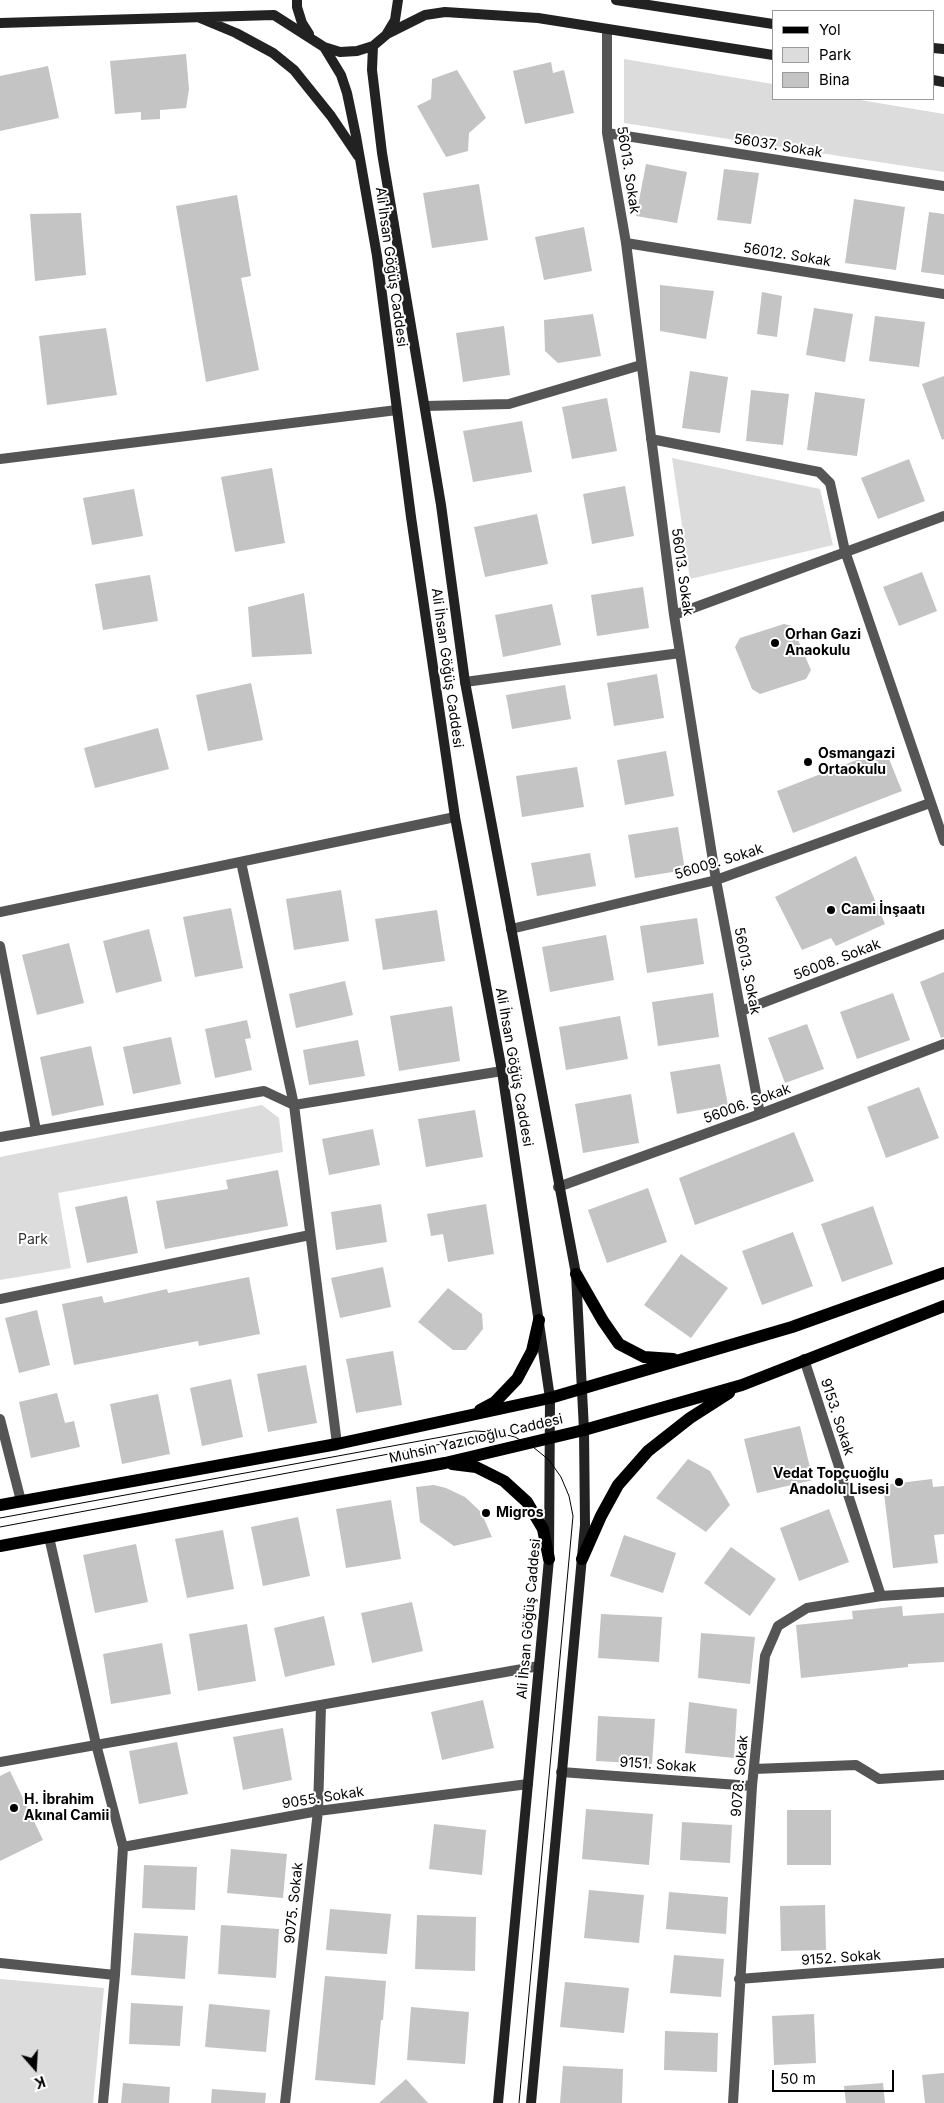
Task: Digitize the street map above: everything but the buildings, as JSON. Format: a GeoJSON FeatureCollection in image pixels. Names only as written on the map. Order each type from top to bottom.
{"type":"FeatureCollection","features":[{"type":"Feature","properties":{"kind":"main road"},"geometry":{"type":"LineString","coordinates":[[297,0],[302,23],[311,37]]}},
{"type":"Feature","properties":{"kind":"main road"},"geometry":{"type":"LineString","coordinates":[[386,35],[395,20],[398,0]]}},
{"type":"Feature","properties":{"kind":"main road"},"geometry":{"type":"LineString","coordinates":[[616,0],[772,24]]}},
{"type":"Feature","properties":{"kind":"main road"},"geometry":{"type":"LineString","coordinates":[[0,23],[274,15],[324,47],[340,52],[357,51],[373,46],[386,35],[425,16],[445,12],[538,18],[772,55]]}},
{"type":"Feature","properties":{"kind":"main road"},"geometry":{"type":"LineString","coordinates":[[197,16],[244,37],[273,53],[294,70],[326,109],[361,160]]}},
{"type":"Feature","properties":{"kind":"main road","name":"Ali İhsan Göğüş Caddesi"},"geometry":{"type":"LineString","coordinates":[[373,46],[374,89],[382,153],[441,505],[465,682],[558,1187],[576,1274],[584,1430],[585,1525],[531,2103]]}},
{"type":"Feature","properties":{"kind":"main road","name":"Ali İhsan Göğüş Caddesi"},"geometry":{"type":"LineString","coordinates":[[324,47],[341,74],[347,93],[361,160],[377,256],[455,817],[502,1071],[550,1398],[549,1560],[498,2103]]}},
{"type":"Feature","properties":{"kind":"main road","name":"Muhsin Yazıcıoğlu Caddesi"},"geometry":{"type":"LineString","coordinates":[[0,1505],[337,1444],[550,1398],[792,1327],[944,1272]]}},
{"type":"Feature","properties":{"kind":"main road"},"geometry":{"type":"LineString","coordinates":[[576,1274],[603,1321],[620,1344],[644,1357],[683,1359]]}},
{"type":"Feature","properties":{"kind":"main road","name":"Muhsin Yazıcıoğlu Caddesi"},"geometry":{"type":"LineString","coordinates":[[0,1546],[445,1463],[584,1430],[742,1385],[804,1359],[944,1306]]}},
{"type":"Feature","properties":{"kind":"main road"},"geometry":{"type":"LineString","coordinates":[[467,1417],[495,1402],[517,1379],[532,1351],[540,1320]]}},
{"type":"Feature","properties":{"kind":"main road"},"geometry":{"type":"LineString","coordinates":[[582,1559],[601,1516],[618,1485],[648,1451],[690,1418],[742,1385]]}},
{"type":"Feature","properties":{"kind":"main road"},"geometry":{"type":"LineString","coordinates":[[445,1463],[476,1467],[504,1480],[522,1496],[543,1529],[549,1560]]}},
{"type":"Feature","properties":{"kind":"street","name":"56013. Sokak"},"geometry":{"type":"LineString","coordinates":[[607,30],[607,133],[626,242],[674,615],[716,880],[760,1114]]}},
{"type":"Feature","properties":{"kind":"street","name":"56037. Sokak"},"geometry":{"type":"LineString","coordinates":[[607,133],[944,186]]}},
{"type":"Feature","properties":{"kind":"street","name":"56012. Sokak"},"geometry":{"type":"LineString","coordinates":[[626,242],[944,294]]}},
{"type":"Feature","properties":{"kind":"street"},"geometry":{"type":"LineString","coordinates":[[425,406],[509,404],[641,365]]}},
{"type":"Feature","properties":{"kind":"street"},"geometry":{"type":"LineString","coordinates":[[0,459],[397,410]]}},
{"type":"Feature","properties":{"kind":"street"},"geometry":{"type":"LineString","coordinates":[[651,438],[819,472],[830,483],[846,551],[944,841]]}},
{"type":"Feature","properties":{"kind":"street"},"geometry":{"type":"LineString","coordinates":[[674,615],[944,516]]}},
{"type":"Feature","properties":{"kind":"street"},"geometry":{"type":"LineString","coordinates":[[465,682],[680,653]]}},
{"type":"Feature","properties":{"kind":"street","name":"56009. Sokak"},"geometry":{"type":"LineString","coordinates":[[511,929],[716,880],[930,803]]}},
{"type":"Feature","properties":{"kind":"street"},"geometry":{"type":"LineString","coordinates":[[0,912],[455,817]]}},
{"type":"Feature","properties":{"kind":"street"},"geometry":{"type":"LineString","coordinates":[[241,862],[294,1105],[337,1444]]}},
{"type":"Feature","properties":{"kind":"street","name":"56008. Sokak"},"geometry":{"type":"LineString","coordinates":[[741,1011],[944,934]]}},
{"type":"Feature","properties":{"kind":"street"},"geometry":{"type":"LineString","coordinates":[[0,946],[36,1130]]}},
{"type":"Feature","properties":{"kind":"street","name":"56006. Sokak"},"geometry":{"type":"LineString","coordinates":[[558,1187],[760,1114],[944,1044]]}},
{"type":"Feature","properties":{"kind":"street"},"geometry":{"type":"LineString","coordinates":[[0,1137],[264,1092],[294,1105],[502,1071]]}},
{"type":"Feature","properties":{"kind":"street"},"geometry":{"type":"LineString","coordinates":[[0,1299],[310,1235]]}},
{"type":"Feature","properties":{"kind":"street","name":"9153. Sokak"},"geometry":{"type":"LineString","coordinates":[[804,1359],[881,1596]]}},
{"type":"Feature","properties":{"kind":"street"},"geometry":{"type":"LineString","coordinates":[[0,1419],[21,1501]]}},
{"type":"Feature","properties":{"kind":"street"},"geometry":{"type":"LineString","coordinates":[[49,1537],[96,1744],[123,1847],[115,1975],[103,2103]]}},
{"type":"Feature","properties":{"kind":"street","name":"9078. Sokak"},"geometry":{"type":"LineString","coordinates":[[733,2103],[752,1786],[765,1656],[778,1626],[807,1608],[881,1596],[944,1592]]}},
{"type":"Feature","properties":{"kind":"street"},"geometry":{"type":"LineString","coordinates":[[0,1762],[539,1666]]}},
{"type":"Feature","properties":{"kind":"street","name":"9075. Sokak"},"geometry":{"type":"LineString","coordinates":[[285,2103],[318,1811],[321,1705]]}},
{"type":"Feature","properties":{"kind":"street"},"geometry":{"type":"LineString","coordinates":[[754,1769],[856,1765],[879,1779],[944,1775]]}},
{"type":"Feature","properties":{"kind":"street","name":"9151. Sokak"},"geometry":{"type":"LineString","coordinates":[[561,1772],[752,1786]]}},
{"type":"Feature","properties":{"kind":"street","name":"9055. Sokak"},"geometry":{"type":"LineString","coordinates":[[123,1847],[318,1811],[528,1784]]}},
{"type":"Feature","properties":{"kind":"street"},"geometry":{"type":"LineString","coordinates":[[0,1963],[115,1975]]}},
{"type":"Feature","properties":{"kind":"street","name":"9152. Sokak"},"geometry":{"type":"LineString","coordinates":[[739,1979],[944,1963]]}},
{"type":"Feature","properties":{"kind":"green space"},"geometry":{"type":"Polygon","coordinates":[[[624,59],[772,84],[772,100],[860,100],[944,114],[944,172],[624,123],[624,59]]]}},
{"type":"Feature","properties":{"kind":"green space"},"geometry":{"type":"Polygon","coordinates":[[[672,458],[820,489],[833,545],[690,579],[672,458]]]}},
{"type":"Feature","properties":{"kind":"green space","name":"Park"},"geometry":{"type":"Polygon","coordinates":[[[262,1105],[279,1118],[283,1152],[58,1193],[71,1268],[0,1280],[0,1157],[262,1105]]]}},
{"type":"Feature","properties":{"kind":"green space"},"geometry":{"type":"Polygon","coordinates":[[[0,1979],[104,1988],[93,2103],[0,2103],[0,1979]]]}},
{"type":"Feature","properties":{"kind":"tram line"},"geometry":{"type":"LineString","coordinates":[[0,1518],[474,1431],[495,1432],[515,1437],[533,1447],[549,1460],[561,1477],[569,1496],[573,1516],[519,2103]]}},
{"type":"Feature","properties":{"kind":"tram line"},"geometry":{"type":"LineString","coordinates":[[0,1527],[474,1438],[492,1439]]}},
{"type":"Feature","properties":{"kind":"place","name":"Orhan Gazi Anaokulu"},"geometry":{"type":"Point","coordinates":[775,643]}},
{"type":"Feature","properties":{"kind":"place","name":"Osmangazi Ortaokulu"},"geometry":{"type":"Point","coordinates":[808,762]}},
{"type":"Feature","properties":{"kind":"place","name":"Cami İnşaatı"},"geometry":{"type":"Point","coordinates":[831,910]}},
{"type":"Feature","properties":{"kind":"place","name":"Vedat Topçuoğlu Anadolu Lisesi"},"geometry":{"type":"Point","coordinates":[899,1482]}},
{"type":"Feature","properties":{"kind":"place","name":"Migros"},"geometry":{"type":"Point","coordinates":[486,1513]}},
{"type":"Feature","properties":{"kind":"place","name":"H. İbrahim Akınal Camii"},"geometry":{"type":"Point","coordinates":[14,1808]}}]}
